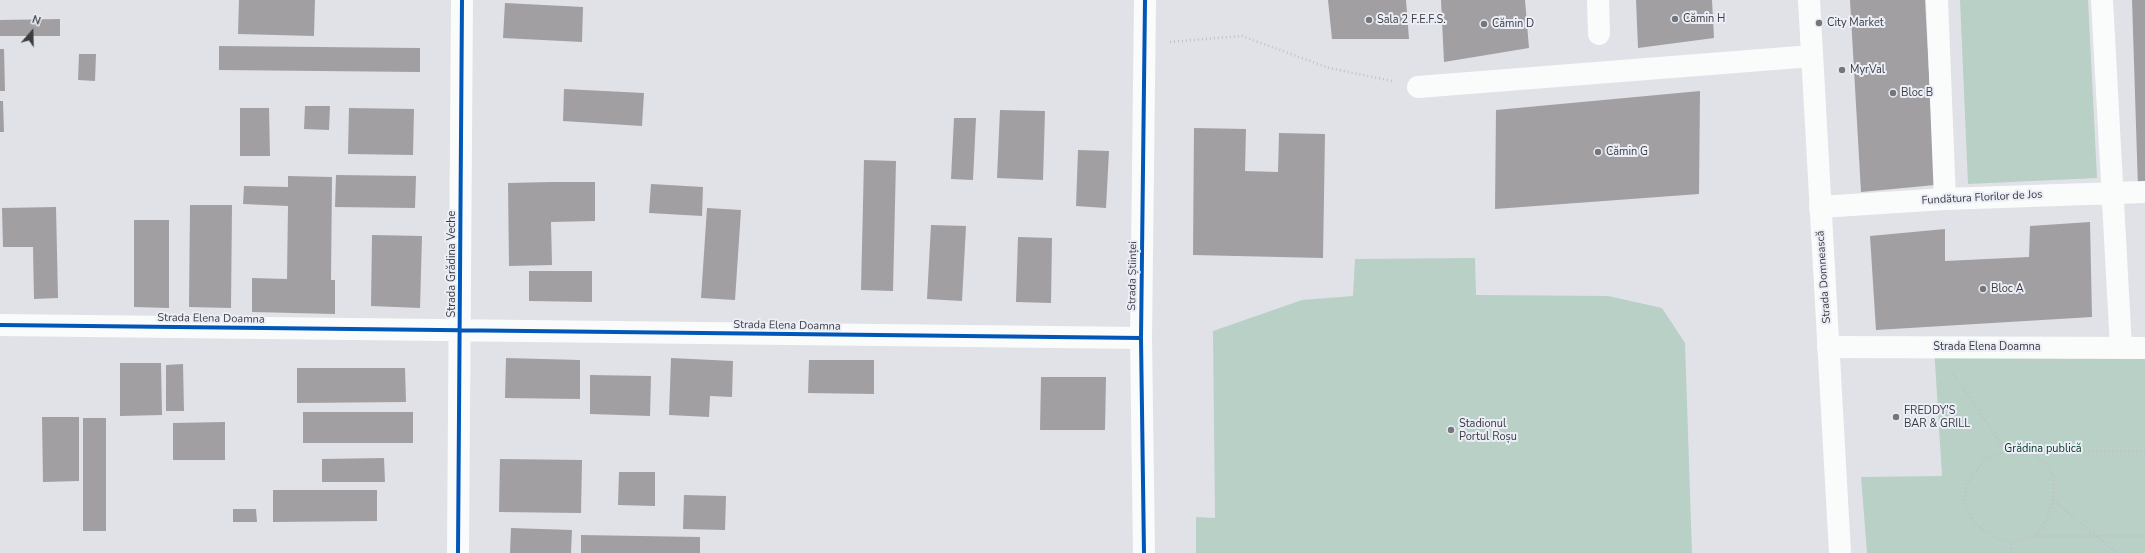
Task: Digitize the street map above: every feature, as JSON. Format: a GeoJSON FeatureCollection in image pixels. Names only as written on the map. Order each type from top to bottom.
{"type":"FeatureCollection","features":[{"type":"Feature","properties":{"kind":"street","name":"Strada Grădina Veche"},"geometry":{"type":"LineString","coordinates":[[458,553],[462,0]]}},
{"type":"Feature","properties":{"kind":"street","name":"Strada Științei"},"geometry":{"type":"LineString","coordinates":[[1144,553],[1141,338],[1145,0]]}},
{"type":"Feature","properties":{"kind":"street"},"geometry":{"type":"LineString","coordinates":[[1598,0],[1599,34]]}},
{"type":"Feature","properties":{"kind":"street","name":"Strada Domnească"},"geometry":{"type":"LineString","coordinates":[[1809,0],[1840,553]]}},
{"type":"Feature","properties":{"kind":"street"},"geometry":{"type":"LineString","coordinates":[[1937,0],[1945,199]]}},
{"type":"Feature","properties":{"kind":"street"},"geometry":{"type":"LineString","coordinates":[[2102,0],[2114,192],[2121,348]]}},
{"type":"Feature","properties":{"kind":"street"},"geometry":{"type":"LineString","coordinates":[[1418,87],[1812,56]]}},
{"type":"Feature","properties":{"kind":"street","name":"Fundătura Florilor de Jos"},"geometry":{"type":"LineString","coordinates":[[1820,207],[1945,199],[2145,192]]}},
{"type":"Feature","properties":{"kind":"street","name":"Strada Elena Doamna"},"geometry":{"type":"LineString","coordinates":[[0,325],[460,332],[1141,338]]}},
{"type":"Feature","properties":{"kind":"street","name":"Strada Elena Doamna"},"geometry":{"type":"LineString","coordinates":[[1828,347],[1934,346],[2145,348]]}},
{"type":"Feature","properties":{"kind":"path"},"geometry":{"type":"LineString","coordinates":[[1145,44],[1242,36],[1329,68],[1418,87]]}},
{"type":"Feature","properties":{"kind":"path"},"geometry":{"type":"LineString","coordinates":[[1934,346],[2006,451]]}},
{"type":"Feature","properties":{"kind":"path"},"geometry":{"type":"LineString","coordinates":[[2145,451],[2006,451],[1985,459],[1967,483],[1964,502],[1975,524],[1996,538],[2011,543],[2034,536],[2145,536]]}},
{"type":"Feature","properties":{"kind":"path"},"geometry":{"type":"LineString","coordinates":[[2029,451],[2046,463],[2054,477],[2053,500],[2047,519],[2034,536]]}},
{"type":"Feature","properties":{"kind":"path"},"geometry":{"type":"LineString","coordinates":[[2053,500],[2117,553]]}},
{"type":"Feature","properties":{"kind":"path"},"geometry":{"type":"LineString","coordinates":[[2010,553],[2011,543]]}},
{"type":"Feature","properties":{"kind":"green space"},"geometry":{"type":"Polygon","coordinates":[[[1960,0],[2088,0],[2097,178],[1968,184],[1960,0]]]}},
{"type":"Feature","properties":{"kind":"green space","name":"Stadionul Portul Roșu"},"geometry":{"type":"Polygon","coordinates":[[[1475,258],[1476,295],[1608,296],[1662,308],[1685,343],[1692,553],[1196,553],[1196,517],[1215,518],[1213,331],[1302,300],[1353,296],[1355,259],[1475,258]]]}},
{"type":"Feature","properties":{"kind":"green space","name":"Grădina publică"},"geometry":{"type":"Polygon","coordinates":[[[1934,346],[2145,348],[2145,553],[1867,553],[1861,477],[1942,476],[1934,346]]]}},
{"type":"Feature","properties":{"kind":"building"},"geometry":{"type":"Polygon","coordinates":[[[239,0],[315,0],[314,36],[238,34],[239,0]]]}},
{"type":"Feature","properties":{"kind":"building","name":"Sala 2 F.E.F.S."},"geometry":{"type":"Polygon","coordinates":[[[1328,0],[1406,0],[1409,39],[1332,39],[1328,0]]]}},
{"type":"Feature","properties":{"kind":"building","name":"Cămin D"},"geometry":{"type":"Polygon","coordinates":[[[1441,0],[1525,0],[1529,48],[1444,62],[1441,0]]]}},
{"type":"Feature","properties":{"kind":"building","name":"Cămin H"},"geometry":{"type":"Polygon","coordinates":[[[1636,0],[1712,0],[1714,38],[1638,48],[1636,0]]]}},
{"type":"Feature","properties":{"kind":"building","name":"Bloc B"},"geometry":{"type":"Polygon","coordinates":[[[1850,0],[1925,0],[1935,185],[1861,192],[1850,0]]]}},
{"type":"Feature","properties":{"kind":"building"},"geometry":{"type":"Polygon","coordinates":[[[2132,0],[2145,0],[2145,187],[2138,188],[2132,0]]]}},
{"type":"Feature","properties":{"kind":"building"},"geometry":{"type":"Polygon","coordinates":[[[505,3],[583,7],[582,42],[503,38],[505,3]]]}},
{"type":"Feature","properties":{"kind":"building"},"geometry":{"type":"Polygon","coordinates":[[[60,19],[60,36],[0,36],[0,20],[60,19]]]}},
{"type":"Feature","properties":{"kind":"building"},"geometry":{"type":"Polygon","coordinates":[[[219,46],[420,48],[420,72],[219,70],[219,46]]]}},
{"type":"Feature","properties":{"kind":"building"},"geometry":{"type":"Polygon","coordinates":[[[0,49],[4,49],[5,91],[0,91],[0,49]]]}},
{"type":"Feature","properties":{"kind":"building"},"geometry":{"type":"Polygon","coordinates":[[[79,54],[96,54],[95,81],[78,80],[79,54]]]}},
{"type":"Feature","properties":{"kind":"building"},"geometry":{"type":"Polygon","coordinates":[[[564,89],[644,93],[642,126],[563,121],[564,89]]]}},
{"type":"Feature","properties":{"kind":"building","name":"Cămin G"},"geometry":{"type":"Polygon","coordinates":[[[1700,91],[1699,194],[1495,209],[1496,110],[1700,91]]]}},
{"type":"Feature","properties":{"kind":"building"},"geometry":{"type":"Polygon","coordinates":[[[0,101],[3,101],[4,132],[0,132],[0,101]]]}},
{"type":"Feature","properties":{"kind":"building"},"geometry":{"type":"Polygon","coordinates":[[[305,106],[330,106],[329,130],[304,129],[305,106]]]}},
{"type":"Feature","properties":{"kind":"building"},"geometry":{"type":"Polygon","coordinates":[[[240,108],[269,108],[270,156],[240,156],[240,108]]]}},
{"type":"Feature","properties":{"kind":"building"},"geometry":{"type":"Polygon","coordinates":[[[349,108],[414,109],[413,155],[348,154],[349,108]]]}},
{"type":"Feature","properties":{"kind":"building"},"geometry":{"type":"Polygon","coordinates":[[[1000,110],[1045,111],[1043,180],[997,178],[1000,110]]]}},
{"type":"Feature","properties":{"kind":"building"},"geometry":{"type":"Polygon","coordinates":[[[954,118],[976,118],[973,180],[951,179],[954,118]]]}},
{"type":"Feature","properties":{"kind":"building"},"geometry":{"type":"Polygon","coordinates":[[[1194,128],[1246,129],[1245,171],[1278,172],[1279,133],[1325,134],[1323,258],[1193,255],[1194,128]]]}},
{"type":"Feature","properties":{"kind":"building"},"geometry":{"type":"Polygon","coordinates":[[[1078,150],[1109,151],[1106,208],[1076,206],[1078,150]]]}},
{"type":"Feature","properties":{"kind":"building"},"geometry":{"type":"Polygon","coordinates":[[[864,160],[896,161],[893,291],[861,290],[864,160]]]}},
{"type":"Feature","properties":{"kind":"building"},"geometry":{"type":"Polygon","coordinates":[[[336,175],[416,176],[415,208],[335,207],[336,175]]]}},
{"type":"Feature","properties":{"kind":"building"},"geometry":{"type":"Polygon","coordinates":[[[288,176],[332,177],[331,280],[335,280],[335,314],[252,312],[252,278],[287,279],[288,206],[243,204],[244,186],[288,187],[288,176]]]}},
{"type":"Feature","properties":{"kind":"building"},"geometry":{"type":"Polygon","coordinates":[[[595,182],[595,221],[551,222],[552,265],[509,266],[508,183],[595,182]]]}},
{"type":"Feature","properties":{"kind":"building"},"geometry":{"type":"Polygon","coordinates":[[[651,184],[703,187],[702,216],[649,213],[651,184]]]}},
{"type":"Feature","properties":{"kind":"building"},"geometry":{"type":"Polygon","coordinates":[[[190,205],[232,205],[231,308],[189,307],[190,205]]]}},
{"type":"Feature","properties":{"kind":"building"},"geometry":{"type":"Polygon","coordinates":[[[56,207],[58,298],[34,299],[33,247],[3,247],[2,208],[56,207]]]}},
{"type":"Feature","properties":{"kind":"building"},"geometry":{"type":"Polygon","coordinates":[[[707,208],[741,210],[735,300],[701,298],[707,208]]]}},
{"type":"Feature","properties":{"kind":"building"},"geometry":{"type":"Polygon","coordinates":[[[134,220],[169,220],[169,308],[134,307],[134,220]]]}},
{"type":"Feature","properties":{"kind":"building","name":"Bloc A"},"geometry":{"type":"Polygon","coordinates":[[[2090,222],[2092,317],[1876,330],[1870,236],[1945,229],[1945,261],[2029,257],[2030,226],[2090,222]]]}},
{"type":"Feature","properties":{"kind":"building"},"geometry":{"type":"Polygon","coordinates":[[[931,225],[966,226],[962,301],[927,299],[931,225]]]}},
{"type":"Feature","properties":{"kind":"building"},"geometry":{"type":"Polygon","coordinates":[[[372,235],[422,236],[420,308],[371,306],[372,235]]]}},
{"type":"Feature","properties":{"kind":"building"},"geometry":{"type":"Polygon","coordinates":[[[1018,237],[1052,238],[1051,303],[1016,302],[1018,237]]]}},
{"type":"Feature","properties":{"kind":"building"},"geometry":{"type":"Polygon","coordinates":[[[529,271],[592,271],[592,302],[529,301],[529,271]]]}},
{"type":"Feature","properties":{"kind":"building"},"geometry":{"type":"Polygon","coordinates":[[[506,358],[580,360],[580,399],[505,398],[506,358]]]}},
{"type":"Feature","properties":{"kind":"building"},"geometry":{"type":"Polygon","coordinates":[[[671,358],[733,361],[732,397],[710,396],[709,417],[669,415],[671,358]]]}},
{"type":"Feature","properties":{"kind":"building"},"geometry":{"type":"Polygon","coordinates":[[[809,360],[874,360],[874,394],[808,393],[809,360]]]}},
{"type":"Feature","properties":{"kind":"building"},"geometry":{"type":"Polygon","coordinates":[[[120,363],[161,363],[162,415],[120,416],[120,363]]]}},
{"type":"Feature","properties":{"kind":"building"},"geometry":{"type":"Polygon","coordinates":[[[183,364],[184,411],[166,411],[166,365],[183,364]]]}},
{"type":"Feature","properties":{"kind":"building"},"geometry":{"type":"Polygon","coordinates":[[[297,368],[405,368],[406,402],[297,403],[297,368]]]}},
{"type":"Feature","properties":{"kind":"building"},"geometry":{"type":"Polygon","coordinates":[[[590,375],[651,376],[650,416],[590,414],[590,375]]]}},
{"type":"Feature","properties":{"kind":"building"},"geometry":{"type":"Polygon","coordinates":[[[1041,377],[1106,377],[1105,430],[1040,430],[1041,377]]]}},
{"type":"Feature","properties":{"kind":"building"},"geometry":{"type":"Polygon","coordinates":[[[303,412],[413,412],[413,443],[303,443],[303,412]]]}},
{"type":"Feature","properties":{"kind":"building"},"geometry":{"type":"Polygon","coordinates":[[[42,417],[79,417],[79,481],[43,482],[42,417]]]}},
{"type":"Feature","properties":{"kind":"building"},"geometry":{"type":"Polygon","coordinates":[[[83,418],[106,418],[106,531],[83,531],[83,418]]]}},
{"type":"Feature","properties":{"kind":"building"},"geometry":{"type":"Polygon","coordinates":[[[225,422],[225,460],[173,460],[173,423],[225,422]]]}},
{"type":"Feature","properties":{"kind":"building"},"geometry":{"type":"Polygon","coordinates":[[[384,458],[385,482],[322,482],[322,459],[384,458]]]}},
{"type":"Feature","properties":{"kind":"building"},"geometry":{"type":"Polygon","coordinates":[[[500,459],[582,460],[581,513],[499,512],[500,459]]]}},
{"type":"Feature","properties":{"kind":"building"},"geometry":{"type":"Polygon","coordinates":[[[619,472],[655,472],[655,506],[618,505],[619,472]]]}},
{"type":"Feature","properties":{"kind":"building"},"geometry":{"type":"Polygon","coordinates":[[[273,490],[377,490],[377,521],[273,522],[273,490]]]}},
{"type":"Feature","properties":{"kind":"building"},"geometry":{"type":"Polygon","coordinates":[[[684,495],[726,496],[725,530],[683,529],[684,495]]]}},
{"type":"Feature","properties":{"kind":"building"},"geometry":{"type":"Polygon","coordinates":[[[233,509],[256,509],[257,522],[233,522],[233,509]]]}},
{"type":"Feature","properties":{"kind":"building"},"geometry":{"type":"Polygon","coordinates":[[[511,528],[572,530],[571,553],[510,553],[511,528]]]}},
{"type":"Feature","properties":{"kind":"building"},"geometry":{"type":"Polygon","coordinates":[[[581,535],[700,537],[700,553],[581,553],[581,535]]]}},
{"type":"Feature","properties":{"kind":"cycle path"},"geometry":{"type":"LineString","coordinates":[[458,553],[462,0]]}},
{"type":"Feature","properties":{"kind":"cycle path"},"geometry":{"type":"LineString","coordinates":[[1144,553],[1141,338],[1145,0]]}},
{"type":"Feature","properties":{"kind":"cycle path"},"geometry":{"type":"LineString","coordinates":[[0,325],[1141,338]]}},
{"type":"Feature","properties":{"kind":"place","name":"Cămin H"},"geometry":{"type":"Point","coordinates":[1675,19]}},
{"type":"Feature","properties":{"kind":"place","name":"Sala 2 F.E.F.S."},"geometry":{"type":"Point","coordinates":[1369,20]}},
{"type":"Feature","properties":{"kind":"place","name":"City Market"},"geometry":{"type":"Point","coordinates":[1819,23]}},
{"type":"Feature","properties":{"kind":"place","name":"Cămin D"},"geometry":{"type":"Point","coordinates":[1484,24]}},
{"type":"Feature","properties":{"kind":"place","name":"MyrVal"},"geometry":{"type":"Point","coordinates":[1842,70]}},
{"type":"Feature","properties":{"kind":"place","name":"Bloc B"},"geometry":{"type":"Point","coordinates":[1893,93]}},
{"type":"Feature","properties":{"kind":"place","name":"Cămin G"},"geometry":{"type":"Point","coordinates":[1598,152]}},
{"type":"Feature","properties":{"kind":"place","name":"Bloc A"},"geometry":{"type":"Point","coordinates":[1983,289]}},
{"type":"Feature","properties":{"kind":"place","name":"FREDDY'S BAR & GRILL"},"geometry":{"type":"Point","coordinates":[1896,417]}},
{"type":"Feature","properties":{"kind":"place","name":"Stadionul Portul Roșu"},"geometry":{"type":"Point","coordinates":[1451,430]}}]}
